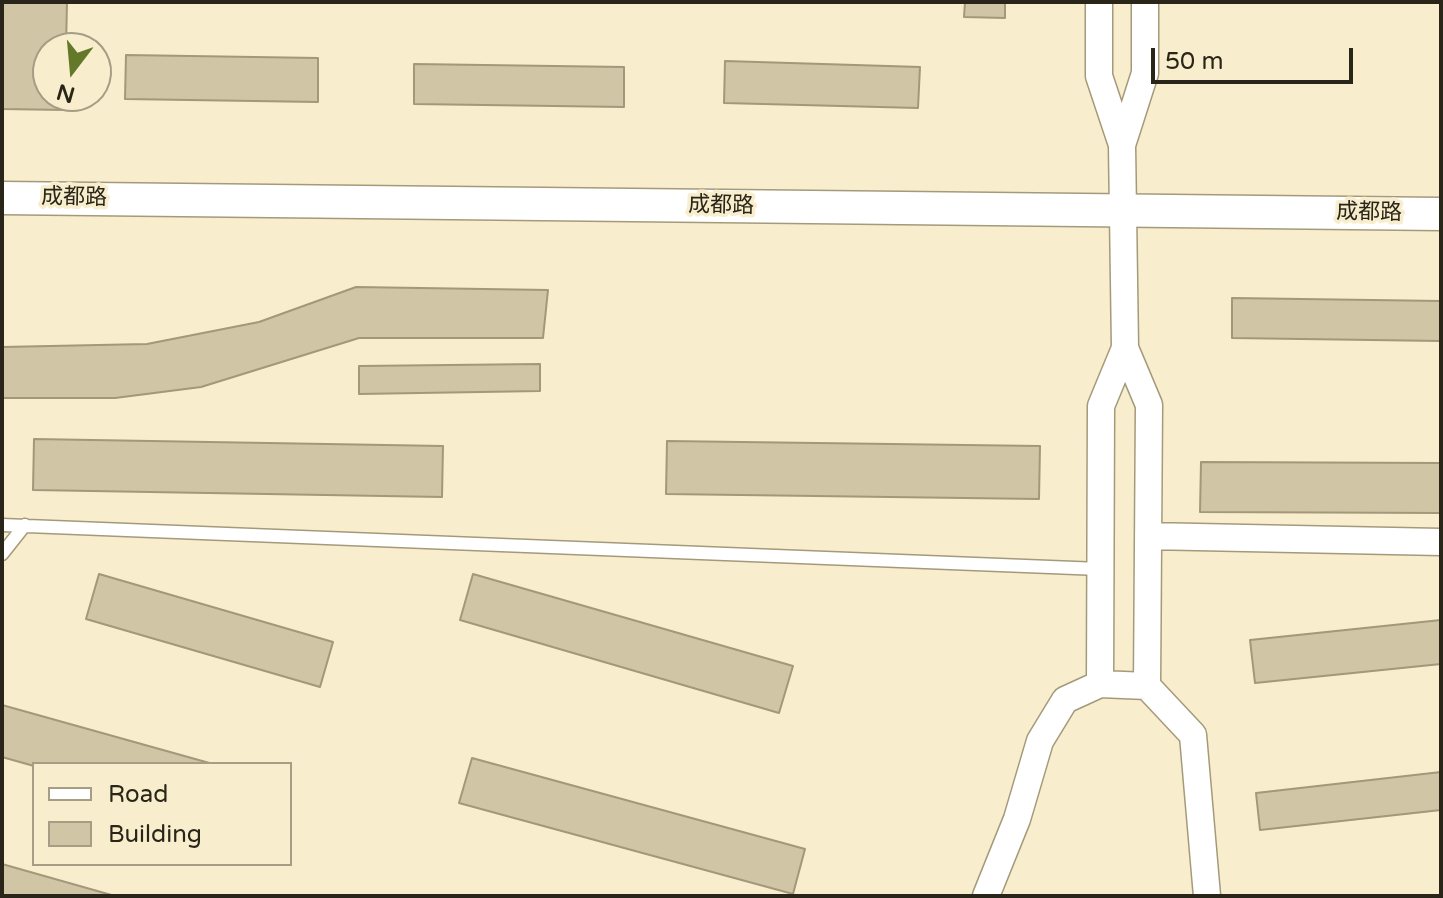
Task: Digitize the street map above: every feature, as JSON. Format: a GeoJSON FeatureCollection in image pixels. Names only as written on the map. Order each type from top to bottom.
{"type":"FeatureCollection","features":[{"type":"Feature","properties":{"kind":"street"},"geometry":{"type":"LineString","coordinates":[[1099,2],[1099,76],[1122,145],[1125,348],[1149,405],[1147,686],[1193,735],[1207,896]]}},
{"type":"Feature","properties":{"kind":"street"},"geometry":{"type":"LineString","coordinates":[[1122,145],[1145,73],[1145,2]]}},
{"type":"Feature","properties":{"kind":"street","name":"成都路"},"geometry":{"type":"LineString","coordinates":[[2,198],[1441,214]]}},
{"type":"Feature","properties":{"kind":"street"},"geometry":{"type":"LineString","coordinates":[[1100,684],[1101,406],[1125,348]]}},
{"type":"Feature","properties":{"kind":"street"},"geometry":{"type":"LineString","coordinates":[[1148,536],[1441,542]]}},
{"type":"Feature","properties":{"kind":"street"},"geometry":{"type":"LineString","coordinates":[[986,896],[1017,819],[1040,741],[1065,700],[1100,684],[1147,686]]}},
{"type":"Feature","properties":{"kind":"lane"},"geometry":{"type":"LineString","coordinates":[[2,525],[1100,569]]}},
{"type":"Feature","properties":{"kind":"lane"},"geometry":{"type":"LineString","coordinates":[[2,554],[25,525]]}},
{"type":"Feature","properties":{"kind":"building"},"geometry":{"type":"Polygon","coordinates":[[[2,2],[67,2],[66,32],[32,32],[32,109],[2,109],[2,2]]]}},
{"type":"Feature","properties":{"kind":"building"},"geometry":{"type":"Polygon","coordinates":[[[965,2],[1005,2],[1005,18],[964,17],[965,2]]]}},
{"type":"Feature","properties":{"kind":"building"},"geometry":{"type":"Polygon","coordinates":[[[126,55],[318,58],[318,102],[125,99],[126,55]]]}},
{"type":"Feature","properties":{"kind":"building"},"geometry":{"type":"Polygon","coordinates":[[[725,61],[920,67],[918,108],[724,103],[725,61]]]}},
{"type":"Feature","properties":{"kind":"building"},"geometry":{"type":"Polygon","coordinates":[[[414,64],[624,67],[624,107],[414,104],[414,64]]]}},
{"type":"Feature","properties":{"kind":"building"},"geometry":{"type":"Polygon","coordinates":[[[356,287],[548,290],[543,338],[359,338],[201,387],[115,398],[2,398],[2,347],[147,344],[259,322],[356,287]]]}},
{"type":"Feature","properties":{"kind":"building"},"geometry":{"type":"Polygon","coordinates":[[[1232,298],[1441,301],[1441,341],[1232,338],[1232,298]]]}},
{"type":"Feature","properties":{"kind":"building"},"geometry":{"type":"Polygon","coordinates":[[[540,364],[540,391],[359,394],[359,366],[540,364]]]}},
{"type":"Feature","properties":{"kind":"building"},"geometry":{"type":"Polygon","coordinates":[[[34,439],[443,446],[442,497],[33,490],[34,439]]]}},
{"type":"Feature","properties":{"kind":"building"},"geometry":{"type":"Polygon","coordinates":[[[667,441],[1040,446],[1039,499],[666,494],[667,441]]]}},
{"type":"Feature","properties":{"kind":"building"},"geometry":{"type":"Polygon","coordinates":[[[1201,462],[1441,463],[1441,513],[1200,512],[1201,462]]]}},
{"type":"Feature","properties":{"kind":"building"},"geometry":{"type":"Polygon","coordinates":[[[99,574],[333,642],[320,687],[86,619],[99,574]]]}},
{"type":"Feature","properties":{"kind":"building"},"geometry":{"type":"Polygon","coordinates":[[[473,574],[793,666],[779,713],[460,620],[473,574]]]}},
{"type":"Feature","properties":{"kind":"building"},"geometry":{"type":"Polygon","coordinates":[[[1441,620],[1441,664],[1255,683],[1250,640],[1441,620]]]}},
{"type":"Feature","properties":{"kind":"building"},"geometry":{"type":"Polygon","coordinates":[[[2,705],[206,762],[32,762],[32,765],[2,757],[2,705]]]}},
{"type":"Feature","properties":{"kind":"building"},"geometry":{"type":"Polygon","coordinates":[[[472,758],[805,849],[793,894],[459,803],[472,758]]]}},
{"type":"Feature","properties":{"kind":"building"},"geometry":{"type":"Polygon","coordinates":[[[1441,772],[1441,810],[1260,830],[1256,793],[1441,772]]]}},
{"type":"Feature","properties":{"kind":"building"},"geometry":{"type":"Polygon","coordinates":[[[2,864],[115,896],[2,896],[2,864]]]}}]}
